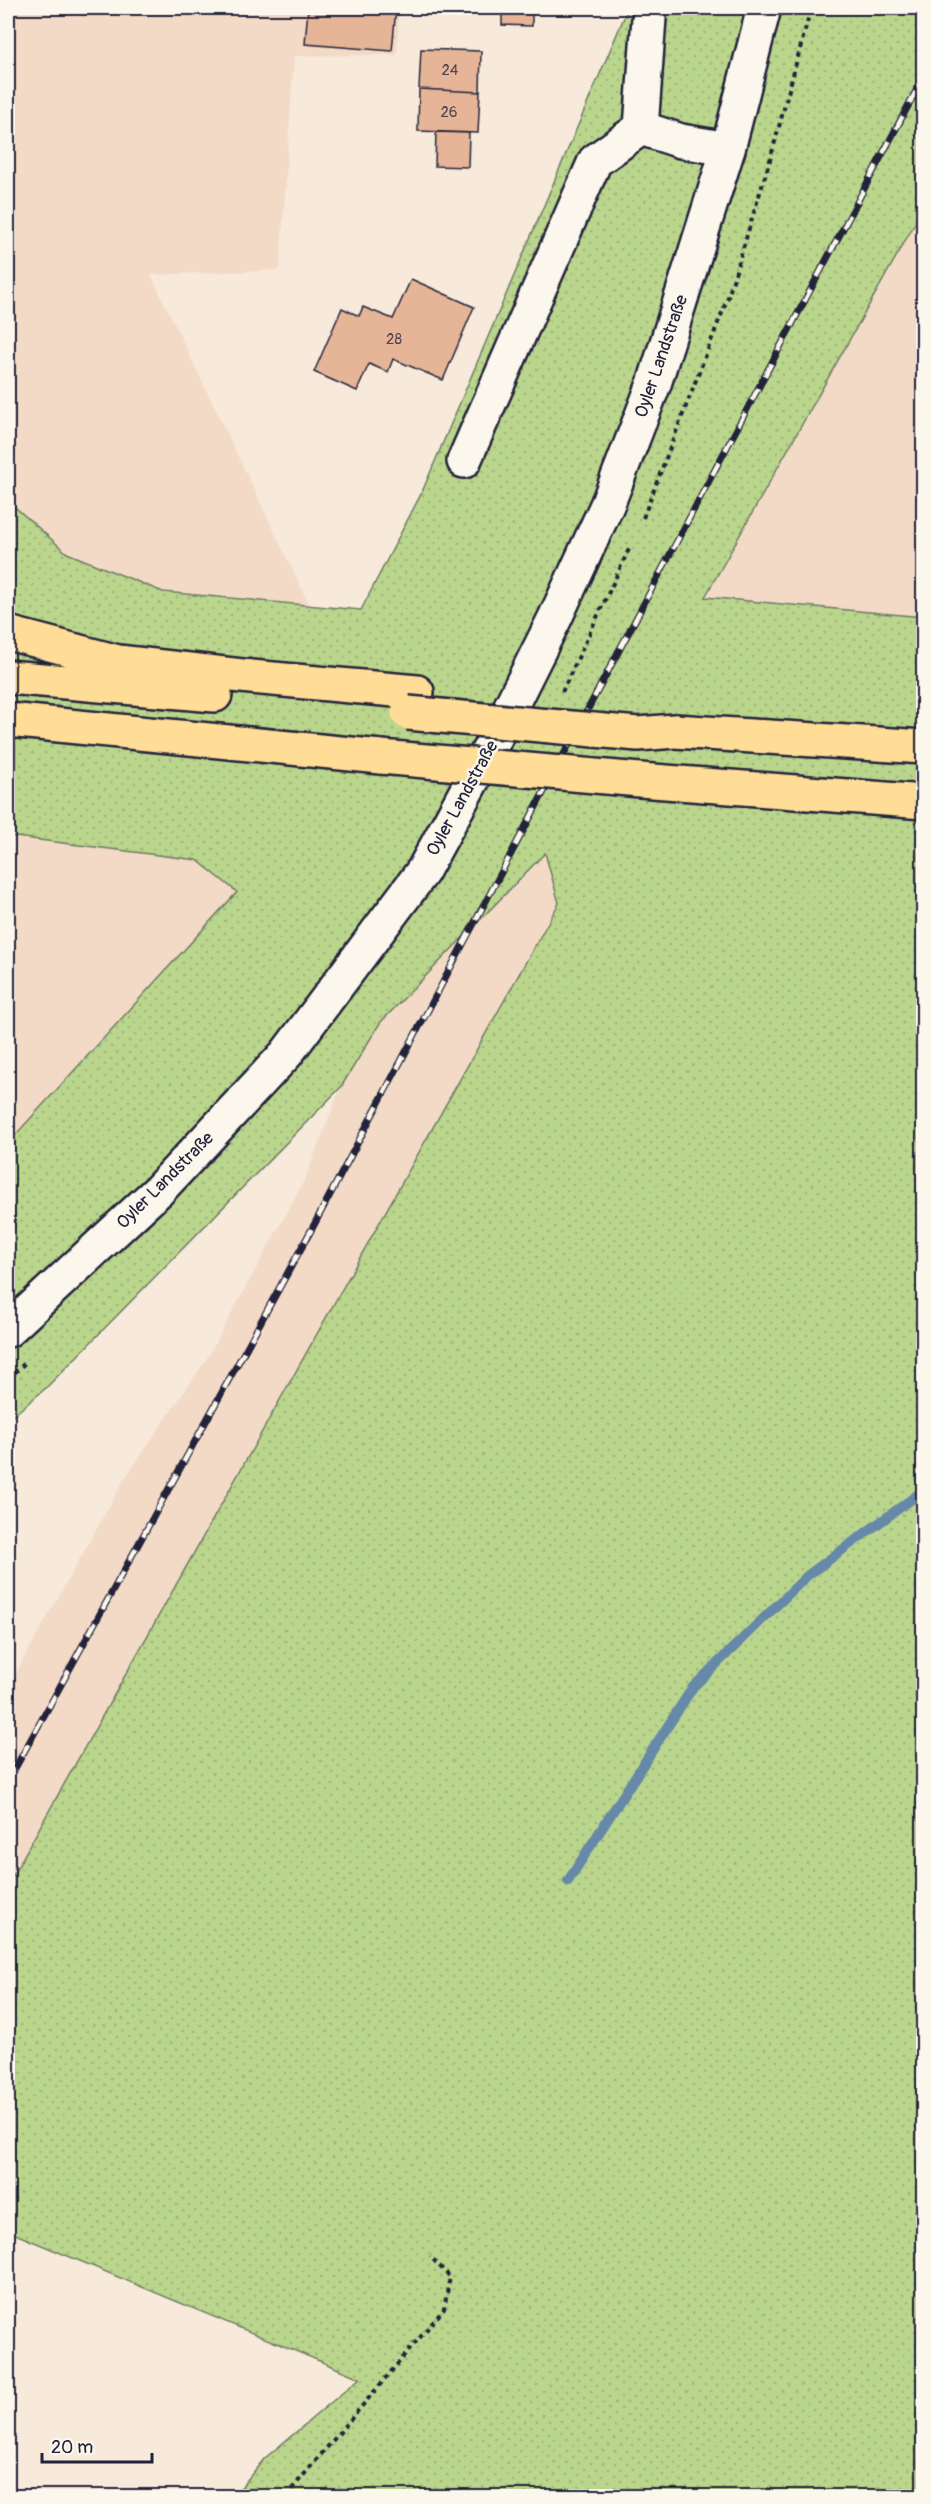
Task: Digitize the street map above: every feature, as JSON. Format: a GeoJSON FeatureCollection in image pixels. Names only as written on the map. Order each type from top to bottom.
{"type":"FeatureCollection","features":[{"type":"Feature","properties":{"kind":"highway"},"geometry":{"type":"LineString","coordinates":[[8,633],[118,662],[251,677],[413,703],[638,734],[675,731],[924,747]]}},
{"type":"Feature","properties":{"kind":"highway"},"geometry":{"type":"LineString","coordinates":[[8,677],[413,703]]}},
{"type":"Feature","properties":{"kind":"highway"},"geometry":{"type":"LineString","coordinates":[[8,720],[381,757],[924,802]]}},
{"type":"Feature","properties":{"kind":"main road","name":"Oyler Landstraße"},"geometry":{"type":"LineString","coordinates":[[8,1330],[159,1190],[286,1054],[423,871],[498,732],[555,618],[608,503],[654,384],[728,149],[764,8]]}},
{"type":"Feature","properties":{"kind":"main road"},"geometry":{"type":"LineString","coordinates":[[641,128],[649,18]]}},
{"type":"Feature","properties":{"kind":"main road"},"geometry":{"type":"LineString","coordinates":[[641,128],[681,141],[728,149]]}},
{"type":"Feature","properties":{"kind":"main road"},"geometry":{"type":"LineString","coordinates":[[464,461],[595,161],[641,128]]}},
{"type":"Feature","properties":{"kind":"path"},"geometry":{"type":"LineString","coordinates":[[286,2496],[444,2309],[450,2277],[430,2256]]}},
{"type":"Feature","properties":{"kind":"shaded area"},"geometry":{"type":"Polygon","coordinates":[[[19,8],[399,8],[397,55],[294,56],[280,270],[151,275],[310,606],[163,592],[67,553],[8,501],[8,26],[19,8]]]}},
{"type":"Feature","properties":{"kind":"shaded area"},"geometry":{"type":"Polygon","coordinates":[[[923,209],[923,617],[705,597],[923,209]]]}},
{"type":"Feature","properties":{"kind":"shaded area"},"geometry":{"type":"Polygon","coordinates":[[[8,836],[197,860],[237,892],[8,1143],[8,836]]]}},
{"type":"Feature","properties":{"kind":"shaded area"},"geometry":{"type":"Polygon","coordinates":[[[546,853],[559,902],[8,1884],[8,1687],[125,1478],[206,1360],[304,1181],[341,1087],[380,1023],[546,853]]]}},
{"type":"Feature","properties":{"kind":"green space"},"geometry":{"type":"Polygon","coordinates":[[[628,8],[923,8],[923,209],[705,597],[923,617],[923,2496],[234,2496],[264,2459],[360,2378],[8,2231],[8,1884],[559,903],[545,853],[380,1023],[341,1087],[46,1388],[8,1420],[8,1143],[237,892],[197,860],[8,836],[8,501],[67,553],[163,592],[361,610],[422,492],[628,8]]]}},
{"type":"Feature","properties":{"kind":"building"},"geometry":{"type":"Polygon","coordinates":[[[308,8],[396,8],[392,51],[305,44],[308,8]]]}},
{"type":"Feature","properties":{"kind":"building"},"geometry":{"type":"Polygon","coordinates":[[[502,8],[532,8],[532,26],[502,25],[502,8]]]}},
{"type":"Feature","properties":{"kind":"building"},"geometry":{"type":"Polygon","coordinates":[[[421,49],[481,51],[480,92],[419,89],[421,49]]]}},
{"type":"Feature","properties":{"kind":"building"},"geometry":{"type":"Polygon","coordinates":[[[419,89],[480,92],[478,133],[418,131],[419,89]]]}},
{"type":"Feature","properties":{"kind":"building"},"geometry":{"type":"Polygon","coordinates":[[[436,132],[469,133],[468,167],[435,166],[436,132]]]}},
{"type":"Feature","properties":{"kind":"building"},"geometry":{"type":"Polygon","coordinates":[[[411,279],[474,307],[443,380],[393,359],[388,372],[369,364],[357,391],[314,372],[342,308],[359,316],[363,307],[393,319],[411,279]]]}},
{"type":"Feature","properties":{"kind":"waterway"},"geometry":{"type":"LineString","coordinates":[[568,1881],[693,1687],[808,1575],[924,1490]]}},
{"type":"Feature","properties":{"kind":"railway"},"geometry":{"type":"LineString","coordinates":[[8,1781],[314,1225],[924,76]]}}]}
